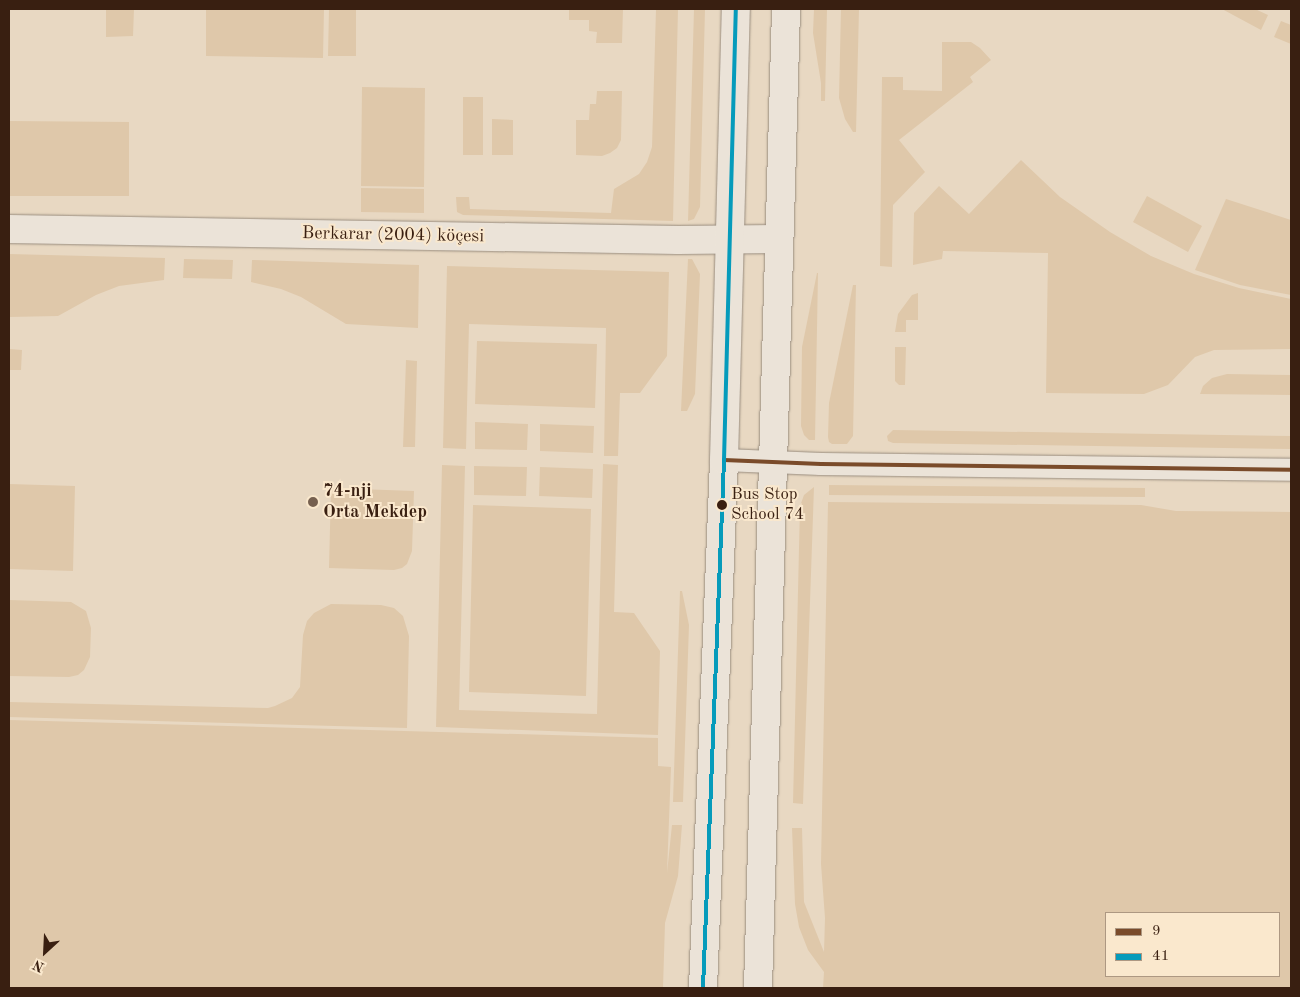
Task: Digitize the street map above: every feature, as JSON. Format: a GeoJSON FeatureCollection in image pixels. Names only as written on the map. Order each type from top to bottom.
{"type":"FeatureCollection","features":[{"type":"Feature","properties":{"kind":"street"},"geometry":{"type":"LineString","coordinates":[[703,988],[724,460],[736,9]]}},
{"type":"Feature","properties":{"kind":"street"},"geometry":{"type":"LineString","coordinates":[[758,988],[786,9]]}},
{"type":"Feature","properties":{"kind":"street","name":"Berkarar (2004) köçesi"},"geometry":{"type":"LineString","coordinates":[[9,229],[731,240],[778,239]]}},
{"type":"Feature","properties":{"kind":"street"},"geometry":{"type":"LineString","coordinates":[[724,460],[1291,470]]}},
{"type":"Feature","properties":{"kind":"shaded area"},"geometry":{"type":"Polygon","coordinates":[[[106,9],[134,9],[133,36],[106,37],[106,9]]]}},
{"type":"Feature","properties":{"kind":"shaded area"},"geometry":{"type":"Polygon","coordinates":[[[206,9],[324,9],[323,58],[206,56],[206,9]]]}},
{"type":"Feature","properties":{"kind":"shaded area"},"geometry":{"type":"Polygon","coordinates":[[[329,9],[356,9],[356,56],[328,56],[329,9]]]}},
{"type":"Feature","properties":{"kind":"shaded area"},"geometry":{"type":"Polygon","coordinates":[[[569,9],[623,9],[622,43],[596,43],[597,32],[589,31],[589,20],[569,20],[569,9]]]}},
{"type":"Feature","properties":{"kind":"shaded area"},"geometry":{"type":"Polygon","coordinates":[[[656,9],[678,9],[673,221],[463,215],[457,212],[456,197],[469,197],[470,209],[611,213],[614,189],[639,174],[647,162],[652,147],[656,9]]]}},
{"type":"Feature","properties":{"kind":"shaded area"},"geometry":{"type":"Polygon","coordinates":[[[694,9],[705,9],[700,207],[694,219],[688,221],[694,9]]]}},
{"type":"Feature","properties":{"kind":"shaded area"},"geometry":{"type":"Polygon","coordinates":[[[814,9],[827,9],[825,101],[821,101],[821,83],[813,33],[814,9]]]}},
{"type":"Feature","properties":{"kind":"shaded area"},"geometry":{"type":"Polygon","coordinates":[[[841,9],[859,9],[856,132],[853,132],[845,119],[839,98],[841,9]]]}},
{"type":"Feature","properties":{"kind":"shaded area"},"geometry":{"type":"Polygon","coordinates":[[[1222,9],[1255,9],[1268,15],[1261,30],[1222,9]]]}},
{"type":"Feature","properties":{"kind":"shaded area"},"geometry":{"type":"Polygon","coordinates":[[[1281,21],[1291,25],[1291,44],[1274,37],[1281,21]]]}},
{"type":"Feature","properties":{"kind":"shaded area"},"geometry":{"type":"Polygon","coordinates":[[[942,42],[971,42],[980,48],[991,60],[970,77],[973,82],[899,140],[925,172],[893,205],[892,267],[880,266],[882,77],[903,77],[903,90],[942,91],[942,42]]]}},
{"type":"Feature","properties":{"kind":"shaded area"},"geometry":{"type":"Polygon","coordinates":[[[362,87],[425,88],[424,187],[361,186],[362,87]]]}},
{"type":"Feature","properties":{"kind":"shaded area"},"geometry":{"type":"Polygon","coordinates":[[[597,91],[622,91],[621,140],[617,148],[602,156],[576,155],[576,120],[589,120],[590,104],[596,104],[597,91]]]}},
{"type":"Feature","properties":{"kind":"shaded area"},"geometry":{"type":"Polygon","coordinates":[[[463,97],[483,97],[483,155],[463,155],[463,97]]]}},
{"type":"Feature","properties":{"kind":"shaded area"},"geometry":{"type":"Polygon","coordinates":[[[492,119],[513,120],[513,155],[492,155],[492,119]]]}},
{"type":"Feature","properties":{"kind":"shaded area"},"geometry":{"type":"Polygon","coordinates":[[[9,121],[129,122],[129,196],[9,196],[9,121]]]}},
{"type":"Feature","properties":{"kind":"shaded area"},"geometry":{"type":"Polygon","coordinates":[[[1021,160],[1060,197],[1110,232],[1151,256],[1194,274],[1239,288],[1291,299],[1291,349],[1214,350],[1195,357],[1168,385],[1144,394],[1046,393],[1048,253],[943,251],[942,259],[913,265],[914,213],[939,186],[969,214],[1021,160]]]}},
{"type":"Feature","properties":{"kind":"shaded area"},"geometry":{"type":"Polygon","coordinates":[[[361,188],[424,189],[424,213],[361,212],[361,188]]]}},
{"type":"Feature","properties":{"kind":"shaded area"},"geometry":{"type":"Polygon","coordinates":[[[1147,196],[1202,226],[1188,252],[1133,222],[1147,196]]]}},
{"type":"Feature","properties":{"kind":"shaded area"},"geometry":{"type":"Polygon","coordinates":[[[1226,199],[1291,220],[1291,295],[1240,285],[1195,270],[1226,199]]]}},
{"type":"Feature","properties":{"kind":"shaded area"},"geometry":{"type":"Polygon","coordinates":[[[9,254],[165,258],[164,280],[119,286],[96,295],[58,316],[9,317],[9,254]]]}},
{"type":"Feature","properties":{"kind":"shaded area"},"geometry":{"type":"Polygon","coordinates":[[[184,259],[233,260],[232,279],[183,278],[184,259]]]}},
{"type":"Feature","properties":{"kind":"shaded area"},"geometry":{"type":"Polygon","coordinates":[[[688,259],[692,259],[700,274],[695,394],[687,411],[681,411],[688,259]]]}},
{"type":"Feature","properties":{"kind":"shaded area"},"geometry":{"type":"Polygon","coordinates":[[[252,260],[419,265],[418,328],[346,324],[301,297],[281,289],[251,282],[252,260]]]}},
{"type":"Feature","properties":{"kind":"shaded area"},"geometry":{"type":"Polygon","coordinates":[[[447,266],[669,272],[667,356],[640,393],[620,393],[618,456],[604,456],[606,328],[469,324],[466,449],[443,448],[447,266]]]}},
{"type":"Feature","properties":{"kind":"shaded area"},"geometry":{"type":"Polygon","coordinates":[[[817,273],[815,440],[809,440],[804,435],[801,426],[802,347],[817,273]]]}},
{"type":"Feature","properties":{"kind":"shaded area"},"geometry":{"type":"Polygon","coordinates":[[[853,285],[856,285],[853,436],[847,444],[832,444],[829,442],[828,437],[829,403],[853,285]]]}},
{"type":"Feature","properties":{"kind":"shaded area"},"geometry":{"type":"Polygon","coordinates":[[[918,293],[918,320],[906,320],[906,332],[895,332],[898,314],[912,295],[918,293]]]}},
{"type":"Feature","properties":{"kind":"shaded area"},"geometry":{"type":"Polygon","coordinates":[[[477,341],[597,344],[595,408],[475,404],[477,341]]]}},
{"type":"Feature","properties":{"kind":"shaded area"},"geometry":{"type":"Polygon","coordinates":[[[895,347],[906,347],[905,385],[899,385],[895,381],[895,347]]]}},
{"type":"Feature","properties":{"kind":"shaded area"},"geometry":{"type":"Polygon","coordinates":[[[9,349],[22,350],[21,370],[9,370],[9,349]]]}},
{"type":"Feature","properties":{"kind":"shaded area"},"geometry":{"type":"Polygon","coordinates":[[[406,360],[417,361],[415,447],[403,447],[406,360]]]}},
{"type":"Feature","properties":{"kind":"shaded area"},"geometry":{"type":"Polygon","coordinates":[[[1227,374],[1291,375],[1291,395],[1200,394],[1203,386],[1212,378],[1227,374]]]}},
{"type":"Feature","properties":{"kind":"shaded area"},"geometry":{"type":"Polygon","coordinates":[[[475,422],[528,424],[527,450],[475,449],[475,422]]]}},
{"type":"Feature","properties":{"kind":"shaded area"},"geometry":{"type":"Polygon","coordinates":[[[540,424],[594,426],[593,453],[540,451],[540,424]]]}},
{"type":"Feature","properties":{"kind":"shaded area"},"geometry":{"type":"Polygon","coordinates":[[[893,430],[1291,436],[1291,449],[893,443],[888,441],[887,436],[893,430]]]}},
{"type":"Feature","properties":{"kind":"shaded area"},"geometry":{"type":"Polygon","coordinates":[[[603,464],[618,465],[614,612],[634,613],[660,651],[658,735],[436,727],[442,465],[465,466],[459,710],[597,714],[603,464]]]}},
{"type":"Feature","properties":{"kind":"shaded area"},"geometry":{"type":"Polygon","coordinates":[[[474,466],[527,467],[526,496],[474,495],[474,466]]]}},
{"type":"Feature","properties":{"kind":"shaded area"},"geometry":{"type":"Polygon","coordinates":[[[540,467],[593,469],[592,498],[539,496],[540,467]]]}},
{"type":"Feature","properties":{"kind":"shaded area"},"geometry":{"type":"Polygon","coordinates":[[[9,484],[75,486],[73,571],[9,569],[9,484]]]}},
{"type":"Feature","properties":{"kind":"shaded area"},"geometry":{"type":"Polygon","coordinates":[[[829,485],[1145,488],[1145,497],[829,495],[829,485]]]}},
{"type":"Feature","properties":{"kind":"shaded area"},"geometry":{"type":"Polygon","coordinates":[[[814,487],[803,804],[793,803],[800,506],[804,495],[814,487]]]}},
{"type":"Feature","properties":{"kind":"shaded area"},"geometry":{"type":"Polygon","coordinates":[[[331,488],[414,491],[412,551],[407,564],[402,568],[394,570],[329,568],[331,488]]]}},
{"type":"Feature","properties":{"kind":"shaded area"},"geometry":{"type":"Polygon","coordinates":[[[828,502],[1141,505],[1176,511],[1291,512],[1291,988],[823,988],[824,972],[808,950],[799,927],[795,904],[792,828],[802,828],[804,902],[824,952],[825,918],[821,864],[828,502]]]}},
{"type":"Feature","properties":{"kind":"shaded area"},"geometry":{"type":"Polygon","coordinates":[[[473,505],[591,509],[586,696],[469,692],[473,505]]]}},
{"type":"Feature","properties":{"kind":"shaded area"},"geometry":{"type":"Polygon","coordinates":[[[680,591],[682,591],[689,625],[683,802],[673,802],[680,591]]]}},
{"type":"Feature","properties":{"kind":"shaded area"},"geometry":{"type":"Polygon","coordinates":[[[9,600],[71,602],[86,611],[91,628],[90,657],[84,670],[78,675],[69,677],[9,676],[9,600]]]}},
{"type":"Feature","properties":{"kind":"shaded area"},"geometry":{"type":"Polygon","coordinates":[[[331,604],[381,605],[394,608],[403,616],[409,636],[407,728],[9,717],[9,702],[268,708],[275,706],[292,698],[300,687],[303,635],[307,621],[314,613],[331,604]]]}},
{"type":"Feature","properties":{"kind":"shaded area"},"geometry":{"type":"Polygon","coordinates":[[[9,720],[658,738],[658,766],[671,767],[667,873],[672,825],[682,825],[678,876],[665,923],[663,988],[9,988],[9,720]]]}},
{"type":"Feature","properties":{"kind":"transit line","name":"41"},"geometry":{"type":"LineString","coordinates":[[703,988],[724,460],[736,9]]}},
{"type":"Feature","properties":{"kind":"transit line","name":"9"},"geometry":{"type":"LineString","coordinates":[[724,460],[821,464],[1291,470]]}},
{"type":"Feature","properties":{"kind":"place","name":"74-nji Orta Mekdep"},"geometry":{"type":"Point","coordinates":[313,502]}},
{"type":"Feature","properties":{"kind":"place","name":"Bus Stop School 74"},"geometry":{"type":"Point","coordinates":[722,505]}}]}
